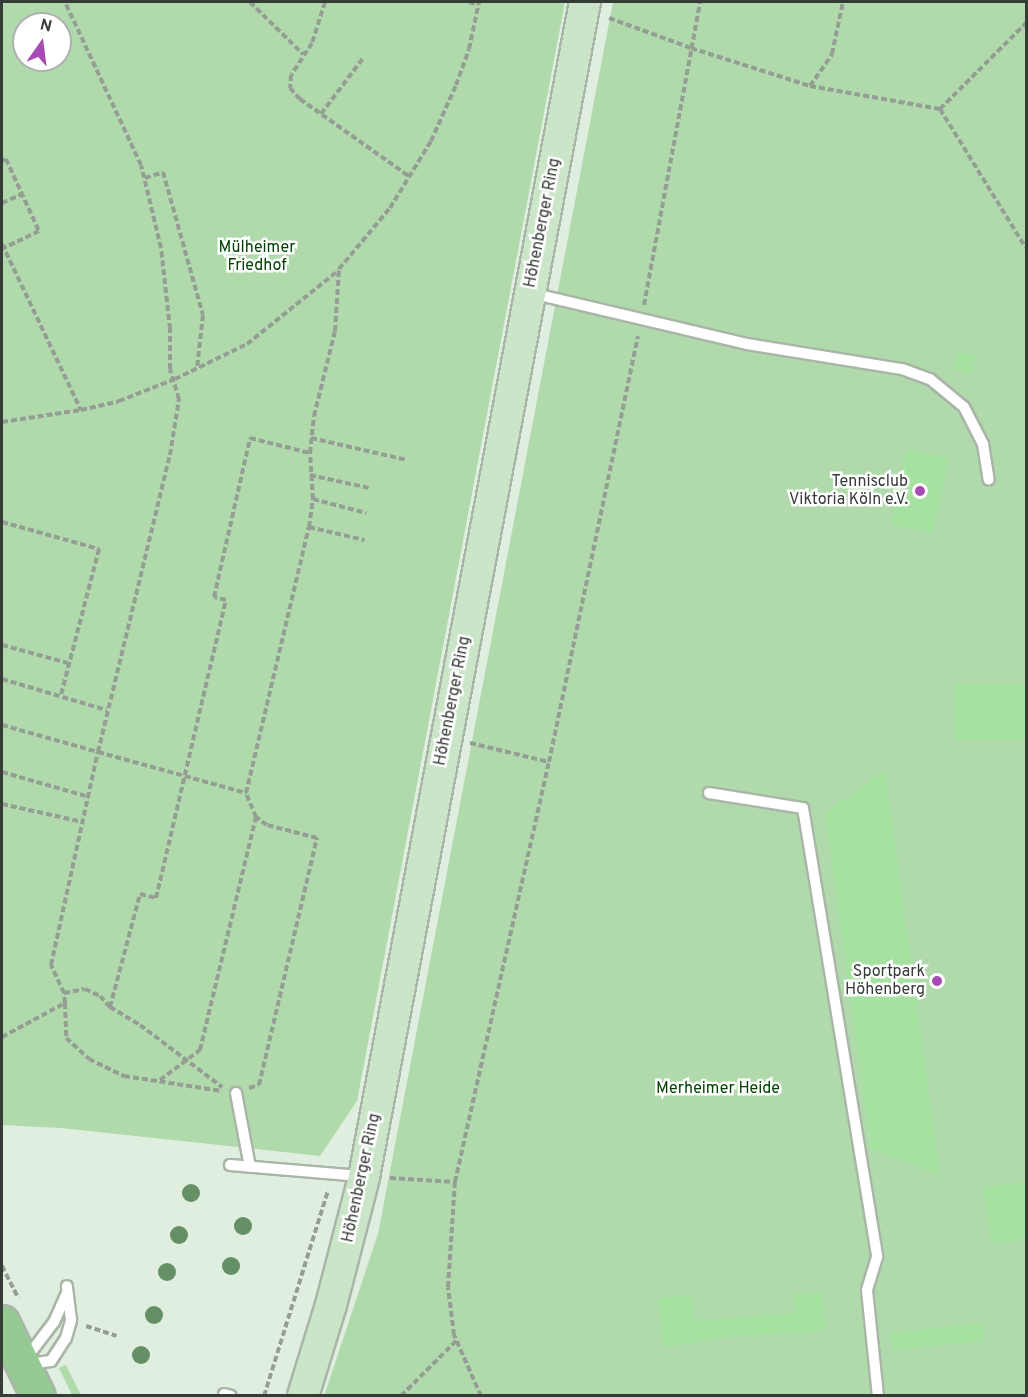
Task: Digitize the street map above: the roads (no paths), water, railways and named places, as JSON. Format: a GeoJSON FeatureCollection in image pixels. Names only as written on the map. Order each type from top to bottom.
{"type":"FeatureCollection","features":[{"type":"Feature","properties":{"kind":"main road"},"geometry":{"type":"LineString","coordinates":[[2,1322],[12,1368],[38,1395]]}},
{"type":"Feature","properties":{"kind":"street","name":"Höhenberger Ring"},"geometry":{"type":"LineString","coordinates":[[303,1395],[332,1305],[364,1177],[584,5]]}},
{"type":"Feature","properties":{"kind":"lane"},"geometry":{"type":"LineString","coordinates":[[530,293],[747,344],[902,369],[930,379],[964,407],[983,444],[989,480]]}},
{"type":"Feature","properties":{"kind":"lane"},"geometry":{"type":"LineString","coordinates":[[709,794],[803,808],[877,1257],[867,1290],[878,1395]]}},
{"type":"Feature","properties":{"kind":"lane"},"geometry":{"type":"LineString","coordinates":[[236,1093],[250,1167]]}},
{"type":"Feature","properties":{"kind":"lane"},"geometry":{"type":"LineString","coordinates":[[230,1165],[364,1177]]}},
{"type":"Feature","properties":{"kind":"lane"},"geometry":{"type":"LineString","coordinates":[[67,1287],[71,1320],[66,1338],[51,1361],[12,1368],[59,1313],[67,1287]]}},
{"type":"Feature","properties":{"kind":"place","name":"Tennisclub Viktoria Köln e.V."},"geometry":{"type":"Point","coordinates":[920,491]}},
{"type":"Feature","properties":{"kind":"place","name":"Sportpark Höhenberg"},"geometry":{"type":"Point","coordinates":[937,981]}},
{"type":"Feature","properties":{"kind":"park label","name":"Mülheimer Friedhof"},"geometry":{"type":"Point","coordinates":[257,257]}},
{"type":"Feature","properties":{"kind":"park label","name":"Merheimer Heide"},"geometry":{"type":"Point","coordinates":[718,1089]}}]}
